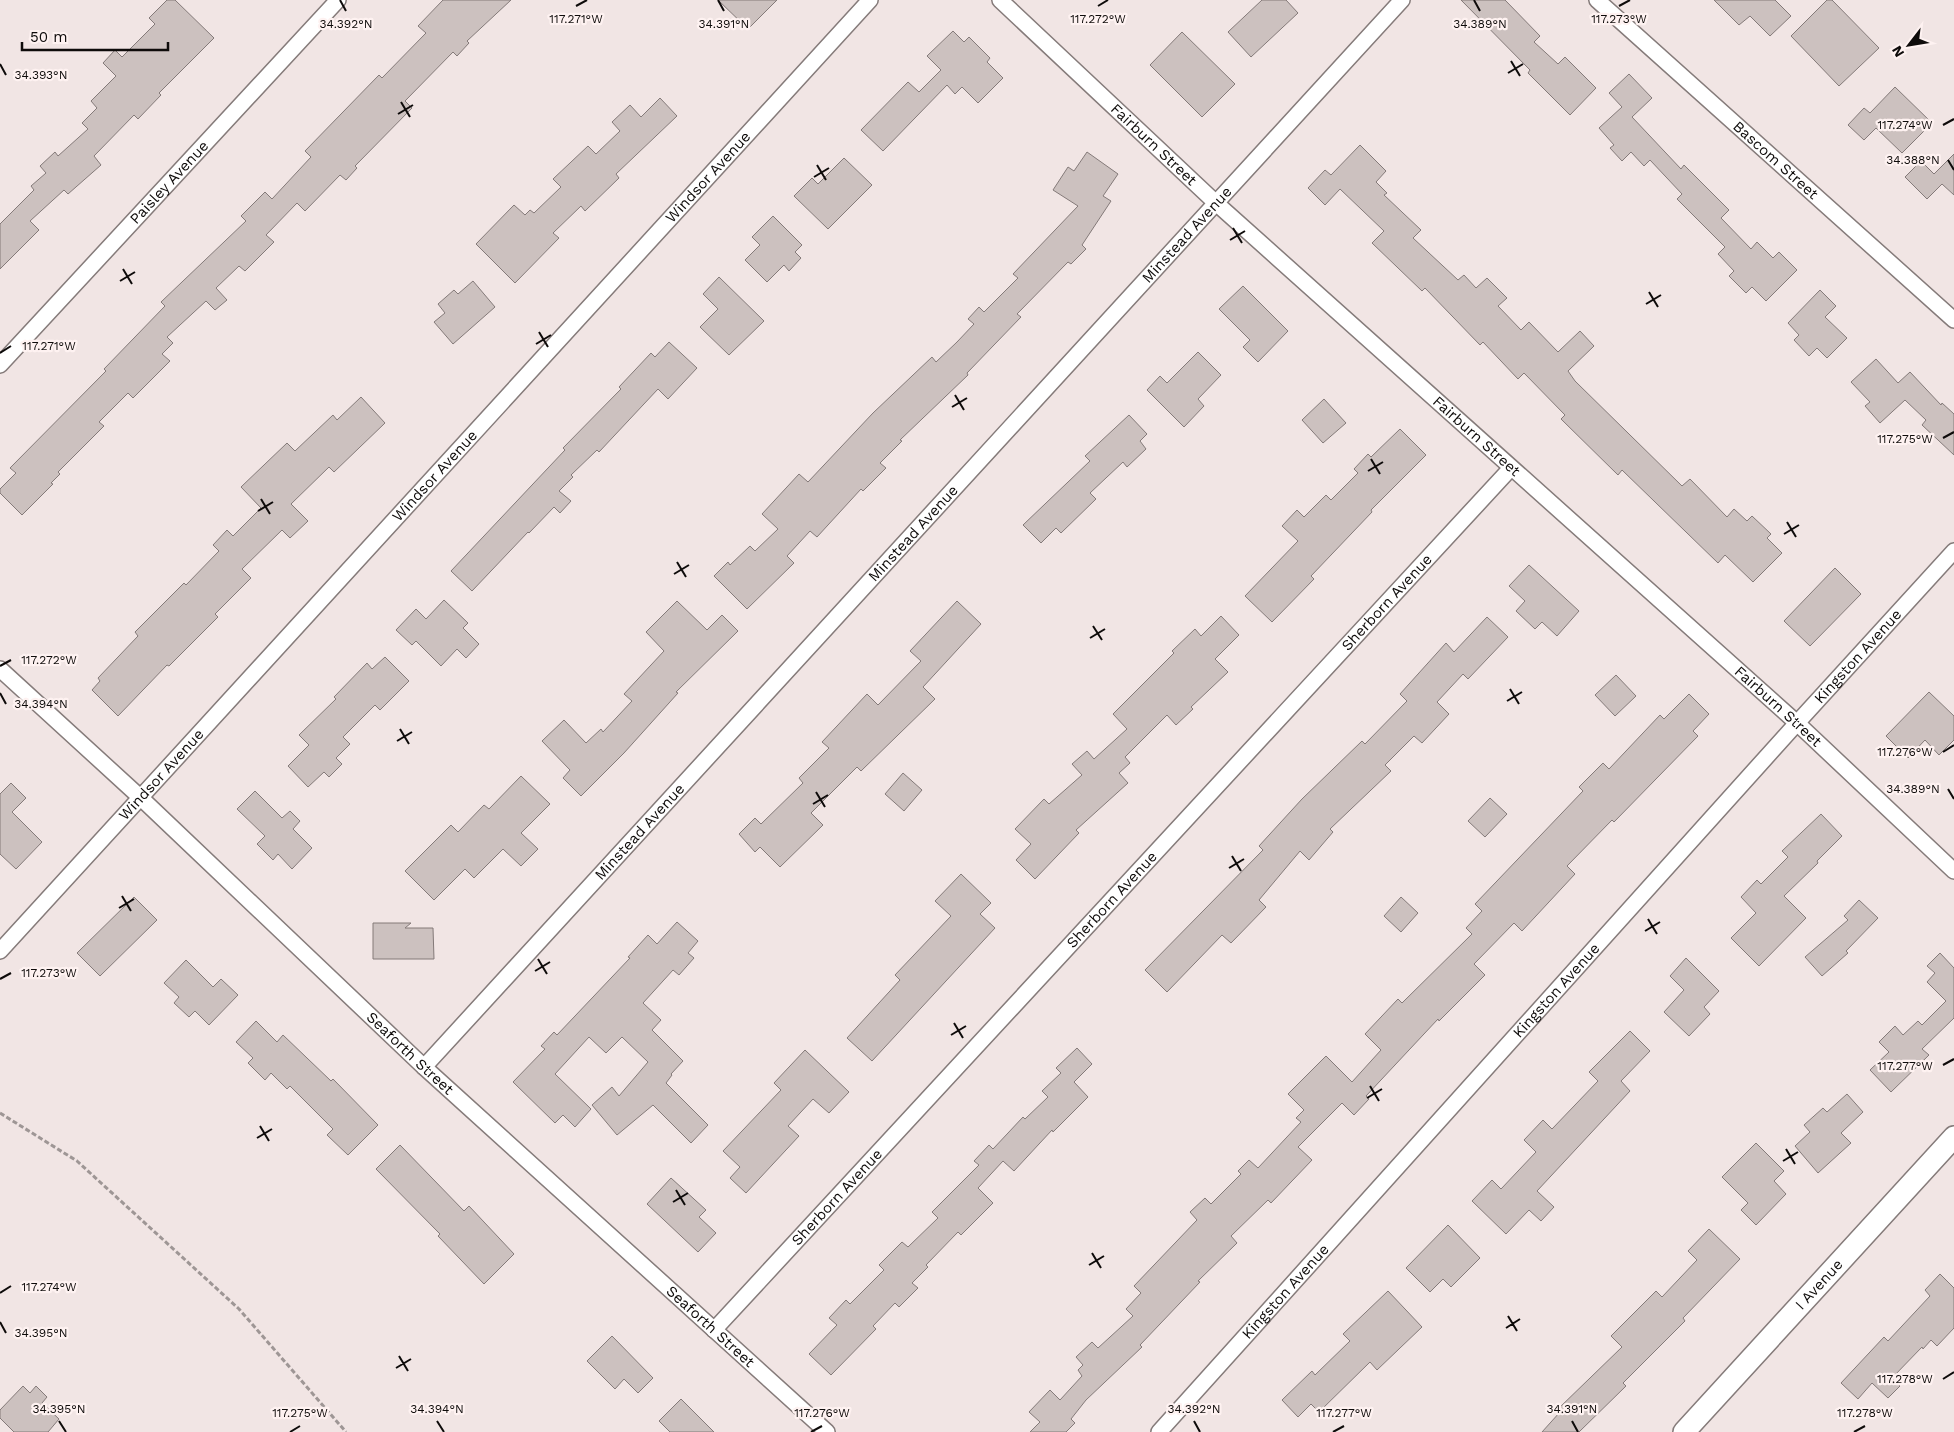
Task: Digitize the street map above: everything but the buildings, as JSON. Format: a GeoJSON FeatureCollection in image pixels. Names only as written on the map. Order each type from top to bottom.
{"type":"FeatureCollection","features":[{"type":"Feature","properties":{"kind":"main road","name":"I Avenue"},"geometry":{"type":"LineString","coordinates":[[1684,1432],[1954,1137]]}},
{"type":"Feature","properties":{"kind":"street","name":"Paisley Avenue"},"geometry":{"type":"LineString","coordinates":[[0,365],[338,0]]}},
{"type":"Feature","properties":{"kind":"street","name":"Windsor Avenue"},"geometry":{"type":"LineString","coordinates":[[0,951],[870,0]]}},
{"type":"Feature","properties":{"kind":"street","name":"Fairburn Street"},"geometry":{"type":"LineString","coordinates":[[1000,0],[1216,204],[1798,723],[1954,871]]}},
{"type":"Feature","properties":{"kind":"street","name":"Minstead Avenue"},"geometry":{"type":"LineString","coordinates":[[424,1067],[1402,0]]}},
{"type":"Feature","properties":{"kind":"street","name":"Bascom Street"},"geometry":{"type":"LineString","coordinates":[[1597,0],[1954,320]]}},
{"type":"Feature","properties":{"kind":"street","name":"Sherborn Avenue"},"geometry":{"type":"LineString","coordinates":[[714,1330],[1511,468]]}},
{"type":"Feature","properties":{"kind":"street","name":"Kingston Avenue"},"geometry":{"type":"LineString","coordinates":[[1159,1432],[1954,551]]}},
{"type":"Feature","properties":{"kind":"street","name":"Seaforth Street"},"geometry":{"type":"LineString","coordinates":[[0,669],[141,798],[424,1067],[827,1432]]}},
{"type":"Feature","properties":{"kind":"path"},"geometry":{"type":"LineString","coordinates":[[0,1113],[78,1161],[239,1309],[346,1432]]}}]}
